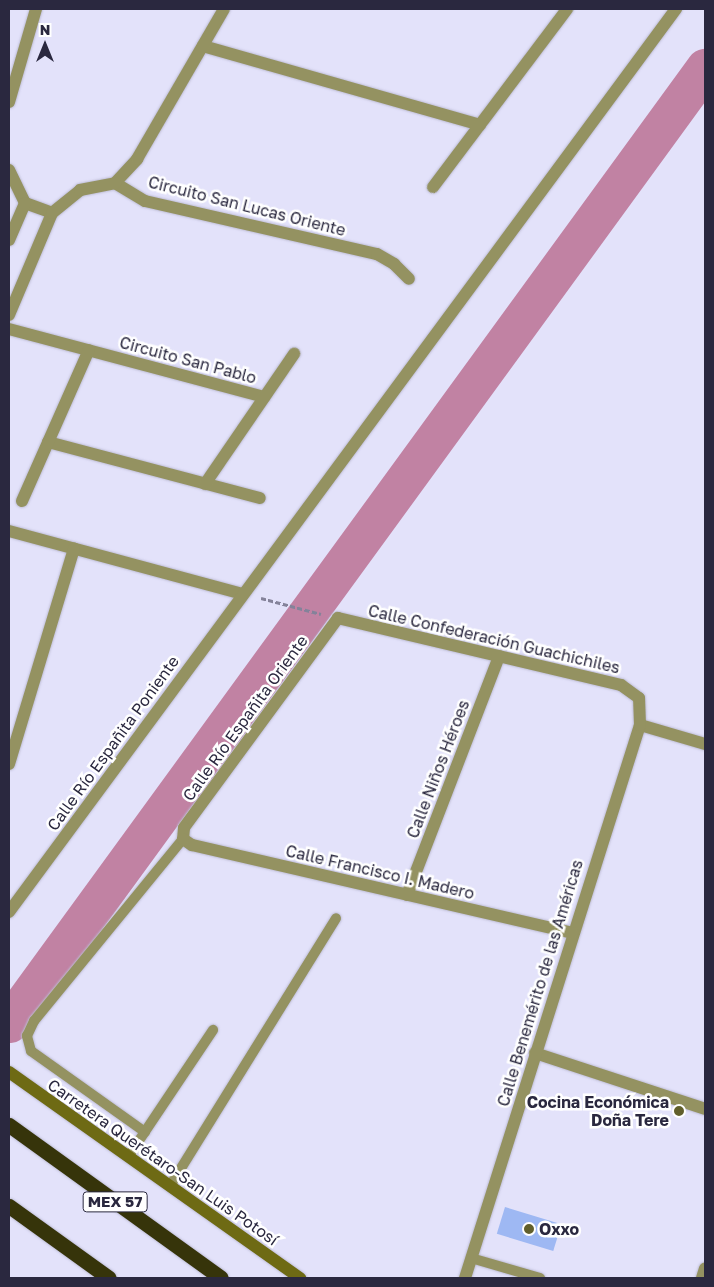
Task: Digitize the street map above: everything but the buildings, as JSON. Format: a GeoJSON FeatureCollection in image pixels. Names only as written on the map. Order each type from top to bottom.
{"type":"FeatureCollection","features":[{"type":"Feature","properties":{"kind":"highway","name":"MEX 57"},"geometry":{"type":"LineString","coordinates":[[9,1125],[221,1278]]}},
{"type":"Feature","properties":{"kind":"highway"},"geometry":{"type":"LineString","coordinates":[[9,1206],[109,1278]]}},
{"type":"Feature","properties":{"kind":"main road","name":"Carretera Querétaro-San Luis Potosí"},"geometry":{"type":"LineString","coordinates":[[10,1073],[300,1278]]}},
{"type":"Feature","properties":{"kind":"street"},"geometry":{"type":"LineString","coordinates":[[9,102],[33,9]]}},
{"type":"Feature","properties":{"kind":"street","name":"Circuito San Lucas Oriente"},"geometry":{"type":"LineString","coordinates":[[224,9],[137,159],[115,183],[145,201],[377,254],[394,264],[408,279]]}},
{"type":"Feature","properties":{"kind":"street"},"geometry":{"type":"LineString","coordinates":[[433,187],[567,9]]}},
{"type":"Feature","properties":{"kind":"street","name":"Calle Río Españita Poniente"},"geometry":{"type":"LineString","coordinates":[[9,912],[676,9]]}},
{"type":"Feature","properties":{"kind":"street"},"geometry":{"type":"LineString","coordinates":[[203,46],[480,125]]}},
{"type":"Feature","properties":{"kind":"street"},"geometry":{"type":"LineString","coordinates":[[9,170],[25,203],[52,212]]}},
{"type":"Feature","properties":{"kind":"street"},"geometry":{"type":"LineString","coordinates":[[9,315],[52,212],[80,190],[115,183]]}},
{"type":"Feature","properties":{"kind":"street"},"geometry":{"type":"LineString","coordinates":[[9,240],[25,203]]}},
{"type":"Feature","properties":{"kind":"street","name":"Circuito San Pablo"},"geometry":{"type":"LineString","coordinates":[[9,328],[264,397],[205,484]]}},
{"type":"Feature","properties":{"kind":"street"},"geometry":{"type":"LineString","coordinates":[[22,501],[90,350]]}},
{"type":"Feature","properties":{"kind":"street"},"geometry":{"type":"LineString","coordinates":[[264,397],[294,354]]}},
{"type":"Feature","properties":{"kind":"street"},"geometry":{"type":"LineString","coordinates":[[48,442],[260,498]]}},
{"type":"Feature","properties":{"kind":"street"},"geometry":{"type":"LineString","coordinates":[[9,531],[243,594]]}},
{"type":"Feature","properties":{"kind":"street"},"geometry":{"type":"LineString","coordinates":[[9,764],[74,549]]}},
{"type":"Feature","properties":{"kind":"street","name":"Calle Confederación Guachichiles"},"geometry":{"type":"LineString","coordinates":[[338,618],[621,685],[640,698]]}},
{"type":"Feature","properties":{"kind":"street","name":"Calle Río Españita Oriente"},"geometry":{"type":"LineString","coordinates":[[183,839],[184,828],[338,618]]}},
{"type":"Feature","properties":{"kind":"street","name":"Calle Niños Héroes"},"geometry":{"type":"LineString","coordinates":[[407,895],[499,656]]}},
{"type":"Feature","properties":{"kind":"street","name":"Calle Benemérito de las Américas"},"geometry":{"type":"LineString","coordinates":[[465,1278],[572,933],[640,725],[640,698]]}},
{"type":"Feature","properties":{"kind":"street"},"geometry":{"type":"LineString","coordinates":[[640,725],[705,744]]}},
{"type":"Feature","properties":{"kind":"street","name":"Calle Francisco I. Madero"},"geometry":{"type":"LineString","coordinates":[[183,839],[192,845],[572,933]]}},
{"type":"Feature","properties":{"kind":"street"},"geometry":{"type":"LineString","coordinates":[[535,1054],[705,1109]]}},
{"type":"Feature","properties":{"kind":"street"},"geometry":{"type":"LineString","coordinates":[[702,1278],[705,1268]]}},
{"type":"Feature","properties":{"kind":"lane"},"geometry":{"type":"LineString","coordinates":[[145,1132],[31,1051],[27,1036],[34,1021],[183,839]]}},
{"type":"Feature","properties":{"kind":"lane"},"geometry":{"type":"LineString","coordinates":[[170,1186],[336,918]]}},
{"type":"Feature","properties":{"kind":"lane"},"geometry":{"type":"LineString","coordinates":[[128,1157],[213,1030]]}},
{"type":"Feature","properties":{"kind":"lane"},"geometry":{"type":"LineString","coordinates":[[471,1258],[540,1278]]}},
{"type":"Feature","properties":{"kind":"path"},"geometry":{"type":"LineString","coordinates":[[261,598],[318,613]]}},
{"type":"Feature","properties":{"kind":"waterway"},"geometry":{"type":"LineString","coordinates":[[9,1023],[705,68]]}},
{"type":"Feature","properties":{"kind":"place","name":"Cocina Económica Doña Tere"},"geometry":{"type":"Point","coordinates":[679,1111]}},
{"type":"Feature","properties":{"kind":"place","name":"Oxxo"},"geometry":{"type":"Point","coordinates":[529,1229]}}]}
